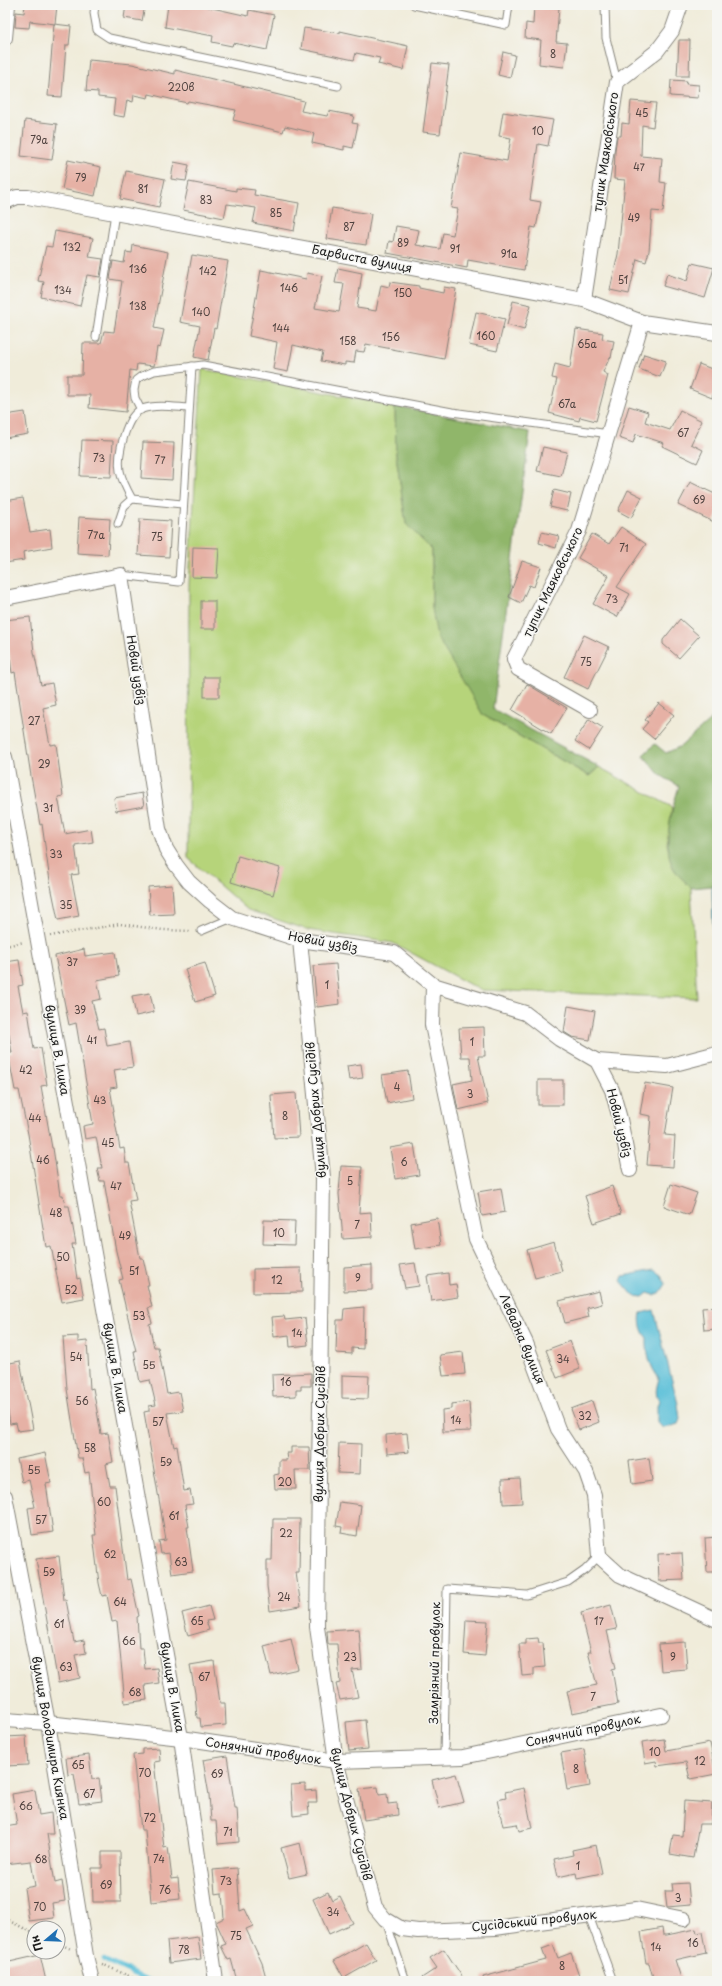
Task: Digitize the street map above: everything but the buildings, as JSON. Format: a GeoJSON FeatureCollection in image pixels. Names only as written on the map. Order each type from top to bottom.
{"type":"FeatureCollection","features":[{"type":"Feature","properties":{"kind":"street"},"geometry":{"type":"LineString","coordinates":[[5,38],[8,5]]}},
{"type":"Feature","properties":{"kind":"street","name":"тупик Маяковського"},"geometry":{"type":"LineString","coordinates":[[584,300],[617,82],[657,51],[672,31],[681,5]]}},
{"type":"Feature","properties":{"kind":"street","name":"Барвиста вулиця"},"geometry":{"type":"LineString","coordinates":[[5,202],[17,197],[28,197],[584,300],[642,322],[717,333]]}},
{"type":"Feature","properties":{"kind":"street","name":"тупик Маяковського"},"geometry":{"type":"LineString","coordinates":[[590,710],[518,669],[514,659],[579,531],[642,322]]}},
{"type":"Feature","properties":{"kind":"street"},"geometry":{"type":"LineString","coordinates":[[5,598],[121,575]]}},
{"type":"Feature","properties":{"kind":"street","name":"Новий узвіз"},"geometry":{"type":"LineString","coordinates":[[121,575],[159,829],[166,849],[189,882],[232,918],[300,940],[394,953],[433,985],[525,1013],[559,1039],[597,1061],[612,1090],[620,1119],[630,1170]]}},
{"type":"Feature","properties":{"kind":"street","name":"вулиця В. Ілика"},"geometry":{"type":"LineString","coordinates":[[5,757],[181,1738],[216,1981]]}},
{"type":"Feature","properties":{"kind":"street","name":"вулиця Добрих Сусідів"},"geometry":{"type":"LineString","coordinates":[[300,940],[323,1177],[318,1627],[336,1762],[375,1907],[385,1919]]}},
{"type":"Feature","properties":{"kind":"street","name":"Левадна вулиця"},"geometry":{"type":"LineString","coordinates":[[433,985],[432,1025],[476,1239],[526,1344],[558,1428],[586,1472],[594,1495],[599,1556]]}},
{"type":"Feature","properties":{"kind":"street"},"geometry":{"type":"LineString","coordinates":[[597,1061],[667,1066],[717,1053]]}},
{"type":"Feature","properties":{"kind":"street","name":"вулиця Володимира Киянка"},"geometry":{"type":"LineString","coordinates":[[5,1496],[48,1723],[86,1956],[92,1981]]}},
{"type":"Feature","properties":{"kind":"street"},"geometry":{"type":"LineString","coordinates":[[599,1556],[620,1575],[717,1620]]}},
{"type":"Feature","properties":{"kind":"street","name":"Сонячний провулок"},"geometry":{"type":"LineString","coordinates":[[5,1720],[48,1723],[181,1738],[336,1762],[444,1756],[463,1757],[661,1715]]}},
{"type":"Feature","properties":{"kind":"street","name":"Сусідський провулок"},"geometry":{"type":"LineString","coordinates":[[385,1919],[402,1929],[418,1931],[494,1928],[636,1909],[684,1919]]}},
{"type":"Feature","properties":{"kind":"lane"},"geometry":{"type":"LineString","coordinates":[[95,5],[94,13],[97,30],[109,38],[338,86]]}},
{"type":"Feature","properties":{"kind":"lane"},"geometry":{"type":"LineString","coordinates":[[414,5],[506,25],[509,5]]}},
{"type":"Feature","properties":{"kind":"lane"},"geometry":{"type":"LineString","coordinates":[[605,5],[606,38],[617,82]]}},
{"type":"Feature","properties":{"kind":"lane"},"geometry":{"type":"LineString","coordinates":[[96,337],[114,213]]}},
{"type":"Feature","properties":{"kind":"lane"},"geometry":{"type":"LineString","coordinates":[[141,410],[135,398],[134,390],[136,380],[140,377],[154,371],[203,365],[452,412],[609,434]]}},
{"type":"Feature","properties":{"kind":"lane"},"geometry":{"type":"LineString","coordinates":[[121,575],[179,582],[182,504],[192,366]]}},
{"type":"Feature","properties":{"kind":"lane"},"geometry":{"type":"LineString","coordinates":[[132,499],[124,484],[120,470],[120,456],[124,438],[132,418],[141,410],[156,406],[188,408]]}},
{"type":"Feature","properties":{"kind":"lane"},"geometry":{"type":"LineString","coordinates":[[118,524],[124,506],[132,499],[182,504]]}},
{"type":"Feature","properties":{"kind":"lane"},"geometry":{"type":"LineString","coordinates":[[201,931],[232,918]]}},
{"type":"Feature","properties":{"kind":"lane","name":"Замріяний провулок"},"geometry":{"type":"LineString","coordinates":[[444,1756],[447,1590],[527,1595],[568,1582],[585,1570],[599,1556]]}},
{"type":"Feature","properties":{"kind":"lane"},"geometry":{"type":"LineString","coordinates":[[589,1916],[613,1981]]}},
{"type":"Feature","properties":{"kind":"lane"},"geometry":{"type":"LineString","coordinates":[[385,1919],[406,1981]]}},
{"type":"Feature","properties":{"kind":"path"},"geometry":{"type":"LineString","coordinates":[[5,946],[120,924],[163,930],[201,931]]}},
{"type":"Feature","properties":{"kind":"path"},"geometry":{"type":"LineString","coordinates":[[5,1919],[26,1928]]}},
{"type":"Feature","properties":{"kind":"path"},"geometry":{"type":"LineString","coordinates":[[86,1956],[140,1981]]}},
{"type":"Feature","properties":{"kind":"green space"},"geometry":{"type":"Polygon","coordinates":[[[202,369],[395,406],[396,455],[406,524],[432,550],[432,608],[483,715],[589,776],[599,767],[672,807],[667,844],[674,869],[691,888],[697,998],[480,990],[393,943],[308,930],[248,910],[188,858],[189,584],[202,369]]]}},
{"type":"Feature","properties":{"kind":"green space"},"geometry":{"type":"Polygon","coordinates":[[[395,406],[530,432],[493,709],[599,767],[589,776],[483,715],[437,637],[432,608],[432,550],[406,524],[396,455],[395,406]]]}},
{"type":"Feature","properties":{"kind":"green space"},"geometry":{"type":"Polygon","coordinates":[[[717,714],[717,865],[712,886],[691,888],[674,869],[668,850],[669,828],[673,806],[679,786],[660,775],[643,755],[655,744],[666,753],[681,746],[717,714]]]}},
{"type":"Feature","properties":{"kind":"water"},"geometry":{"type":"Polygon","coordinates":[[[717,865],[717,965],[714,958],[712,886],[717,865]]]}},
{"type":"Feature","properties":{"kind":"water"},"geometry":{"type":"Polygon","coordinates":[[[654,1270],[661,1275],[666,1284],[660,1293],[654,1295],[648,1293],[643,1297],[634,1296],[621,1281],[623,1276],[654,1270]]]}},
{"type":"Feature","properties":{"kind":"water"},"geometry":{"type":"Polygon","coordinates":[[[654,1310],[678,1404],[680,1419],[678,1424],[664,1428],[657,1423],[657,1406],[659,1400],[656,1389],[659,1378],[651,1364],[647,1348],[647,1338],[643,1333],[640,1323],[641,1313],[654,1310]]]}},
{"type":"Feature","properties":{"kind":"waterway"},"geometry":{"type":"LineString","coordinates":[[104,1960],[150,1981]]}}]}
